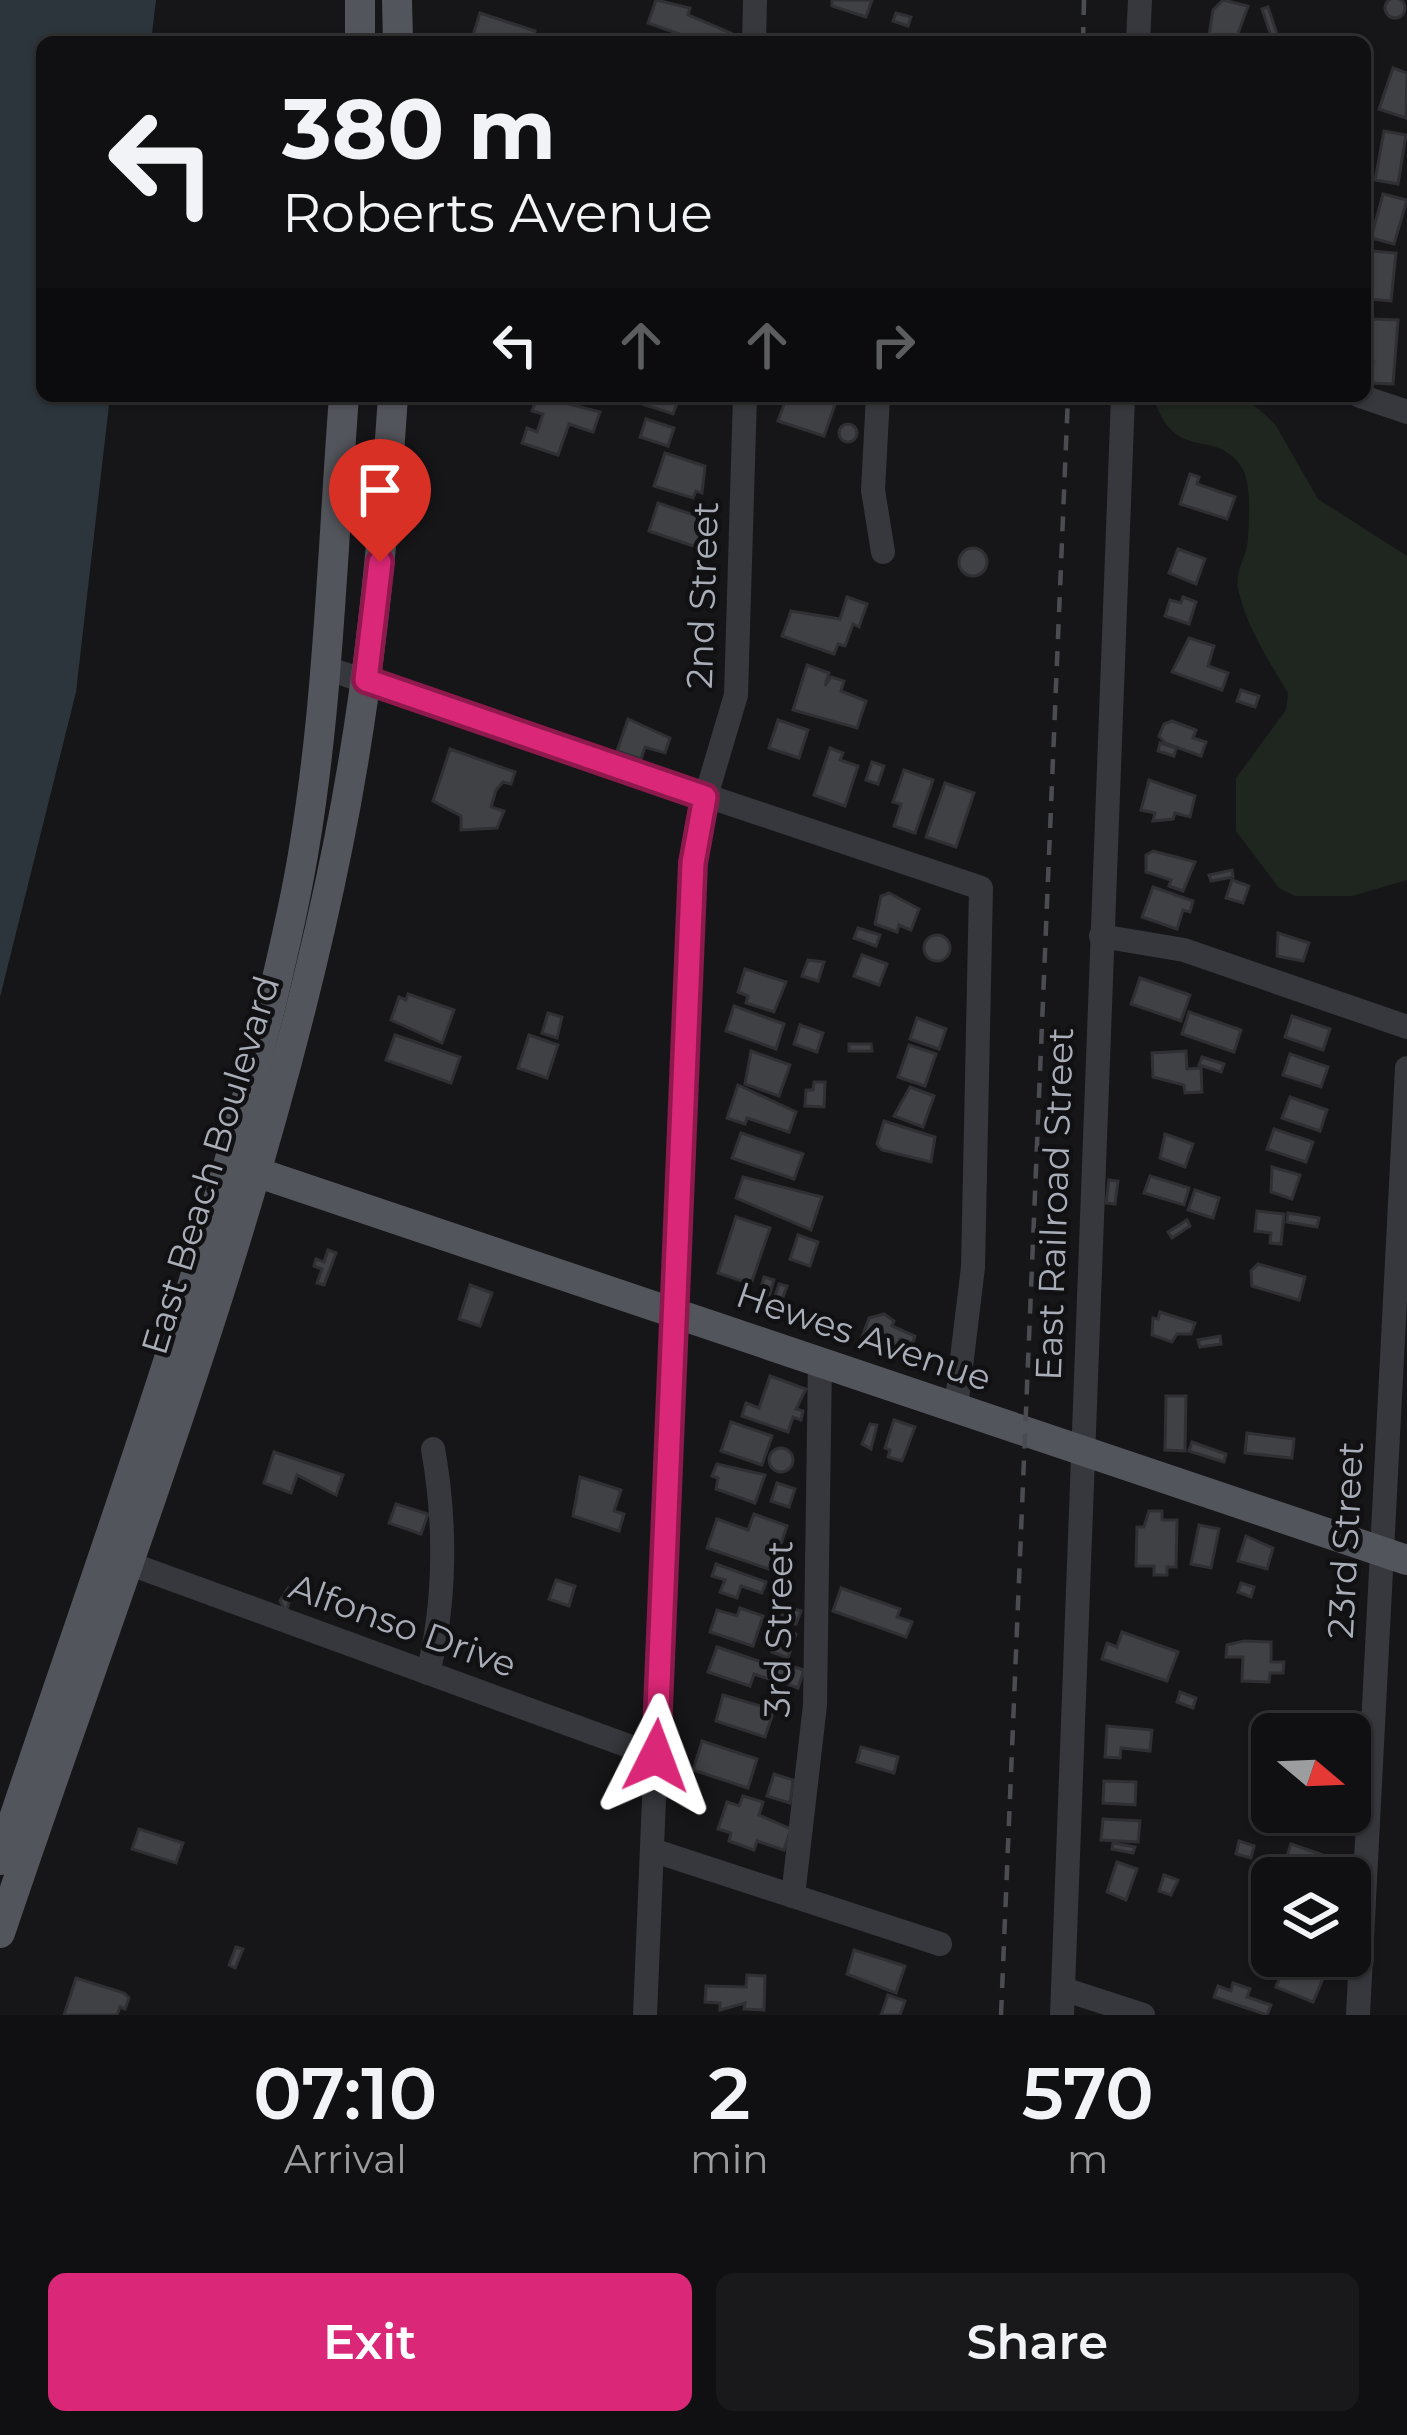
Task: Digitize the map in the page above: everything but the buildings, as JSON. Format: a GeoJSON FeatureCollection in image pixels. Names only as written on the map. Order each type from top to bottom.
{"type":"FeatureCollection","features":[{"type":"Feature","properties":{"kind":"main road"},"geometry":{"type":"LineString","coordinates":[[360,0],[360,36]]}},
{"type":"Feature","properties":{"kind":"main road"},"geometry":{"type":"LineString","coordinates":[[397,36],[398,0]]}},
{"type":"Feature","properties":{"kind":"main road","name":"East Beach Boulevard"},"geometry":{"type":"LineString","coordinates":[[0,1860],[242,1167],[293,908],[323,667],[344,402]]}},
{"type":"Feature","properties":{"kind":"main road","name":"East Beach Boulevard"},"geometry":{"type":"LineString","coordinates":[[0,1933],[125,1562],[334,864],[366,680],[392,402]]}},
{"type":"Feature","properties":{"kind":"main road","name":"Hewes Avenue"},"geometry":{"type":"LineString","coordinates":[[242,1167],[1394,1556]]}},
{"type":"Feature","properties":{"kind":"street"},"geometry":{"type":"LineString","coordinates":[[754,36],[755,0]]}},
{"type":"Feature","properties":{"kind":"street"},"geometry":{"type":"LineString","coordinates":[[1138,36],[1140,0]]}},
{"type":"Feature","properties":{"kind":"street"},"geometry":{"type":"LineString","coordinates":[[1371,400],[1407,412]]}},
{"type":"Feature","properties":{"kind":"street","name":"2nd Street"},"geometry":{"type":"LineString","coordinates":[[645,2015],[693,863],[705,797],[737,684],[745,402]]}},
{"type":"Feature","properties":{"kind":"street"},"geometry":{"type":"LineString","coordinates":[[878,402],[873,490],[883,552]]}},
{"type":"Feature","properties":{"kind":"street","name":"East Railroad Street"},"geometry":{"type":"LineString","coordinates":[[1062,2002],[1123,402]]}},
{"type":"Feature","properties":{"kind":"street"},"geometry":{"type":"LineString","coordinates":[[323,667],[982,888],[973,1267],[956,1408]]}},
{"type":"Feature","properties":{"kind":"street"},"geometry":{"type":"LineString","coordinates":[[1100,936],[1184,950],[1407,1027]]}},
{"type":"Feature","properties":{"kind":"street","name":"23rd Street"},"geometry":{"type":"LineString","coordinates":[[1358,2015],[1394,1556],[1407,1068]]}},
{"type":"Feature","properties":{"kind":"street","name":"3rd Street"},"geometry":{"type":"LineString","coordinates":[[794,1896],[815,1705],[820,1362]]}},
{"type":"Feature","properties":{"kind":"street"},"geometry":{"type":"LineString","coordinates":[[428,1673],[437,1635],[439,1585],[441,1492],[433,1449]]}},
{"type":"Feature","properties":{"kind":"street","name":"Alfonso Drive"},"geometry":{"type":"LineString","coordinates":[[125,1562],[656,1756]]}},
{"type":"Feature","properties":{"kind":"street"},"geometry":{"type":"LineString","coordinates":[[652,1850],[940,1944]]}},
{"type":"Feature","properties":{"kind":"street"},"geometry":{"type":"LineString","coordinates":[[1062,2002],[1143,2015]]}},
{"type":"Feature","properties":{"kind":"shaded area"},"geometry":{"type":"Polygon","coordinates":[[[0,0],[156,0],[152,36],[36,36],[36,402],[109,402],[76,692],[0,997],[0,0]]]}},
{"type":"Feature","properties":{"kind":"shaded area"},"geometry":{"type":"Polygon","coordinates":[[[1156,402],[1251,402],[1275,424],[1318,499],[1407,556],[1407,880],[1352,896],[1295,896],[1279,888],[1236,831],[1236,778],[1286,710],[1288,693],[1253,632],[1239,593],[1249,521],[1241,466],[1219,448],[1183,438],[1162,417],[1156,402]]]}},
{"type":"Feature","properties":{"kind":"railway"},"geometry":{"type":"LineString","coordinates":[[1083,36],[1084,0]]}},
{"type":"Feature","properties":{"kind":"railway"},"geometry":{"type":"LineString","coordinates":[[1001,2015],[1068,402]]}},
{"type":"Feature","properties":{"kind":"route"},"geometry":{"type":"LineString","coordinates":[[380,562],[366,680],[705,797],[693,863],[656,1756]]}}]}
